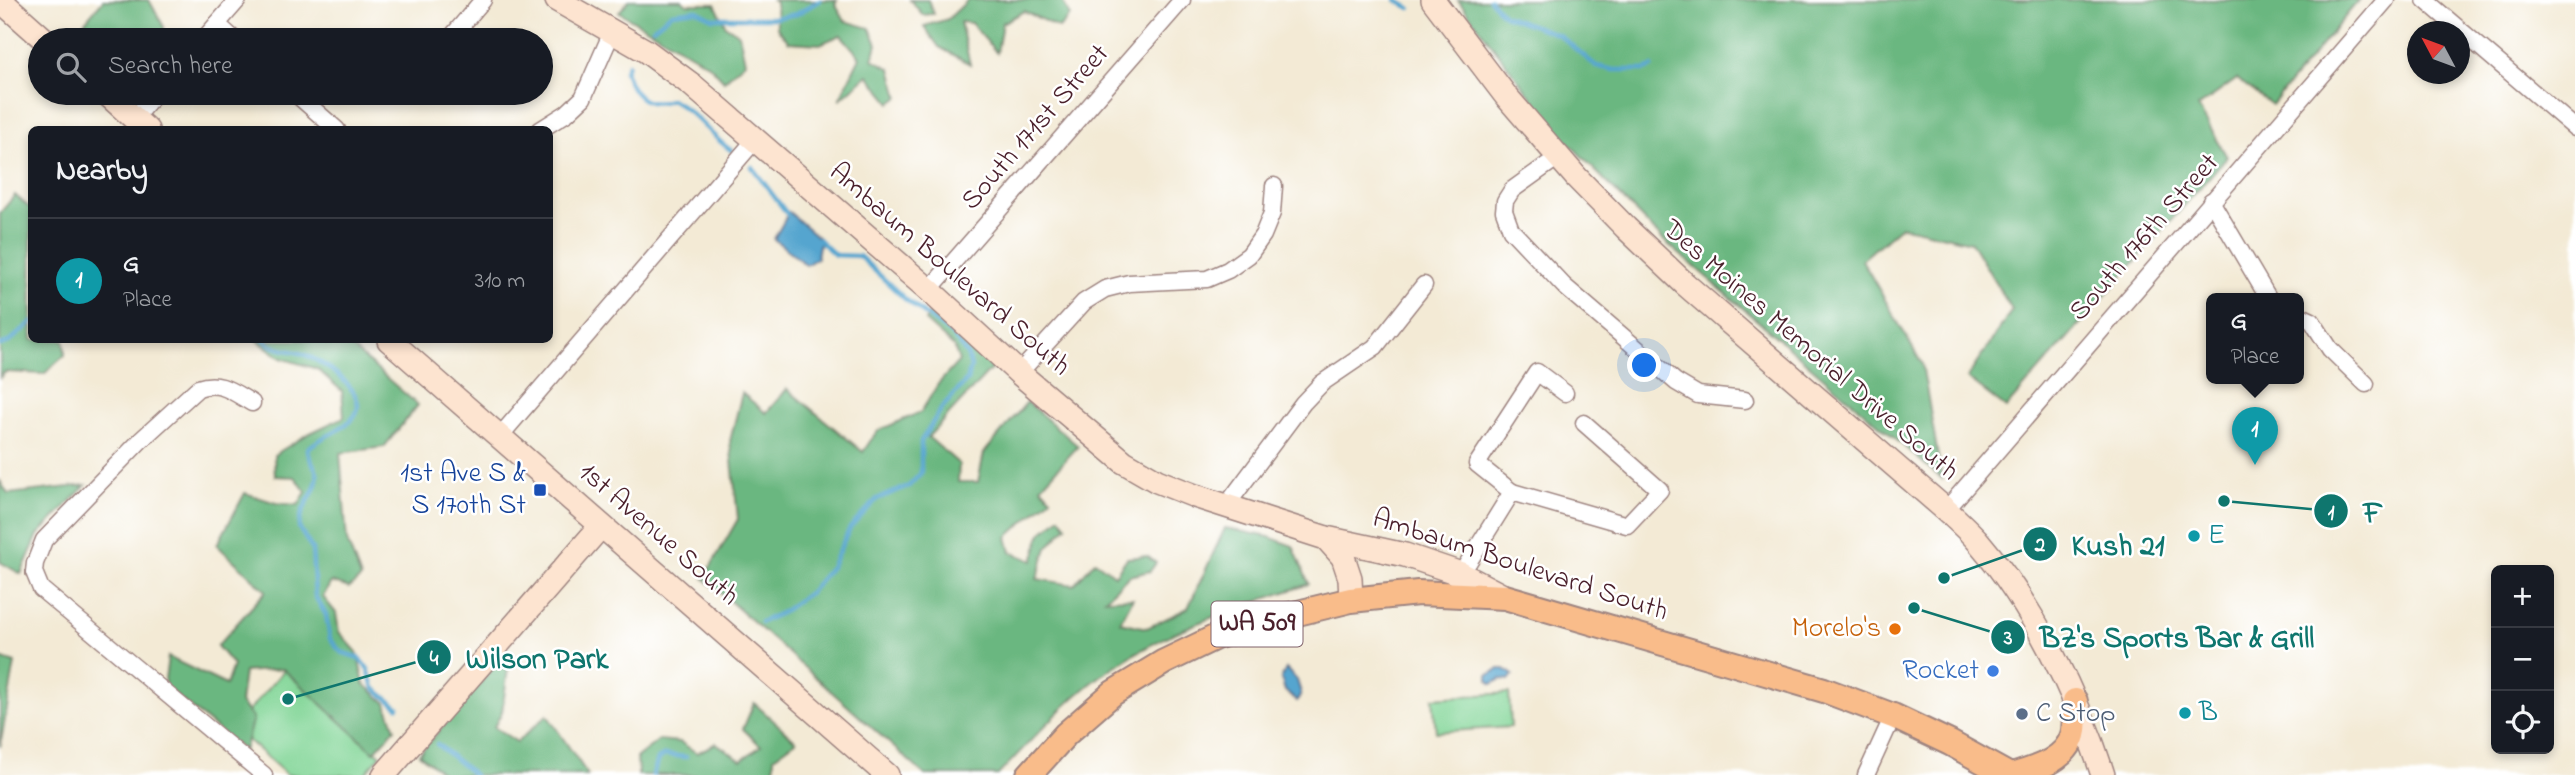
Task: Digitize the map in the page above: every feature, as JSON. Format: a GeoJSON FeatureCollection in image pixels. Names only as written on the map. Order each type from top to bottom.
{"type":"FeatureCollection","features":[{"type":"Feature","properties":{"kind":"main road"},"geometry":{"type":"LineString","coordinates":[[0,0],[32,28]]}},
{"type":"Feature","properties":{"kind":"main road","name":"Ambaum Boulevard South"},"geometry":{"type":"LineString","coordinates":[[557,0],[670,67],[929,290],[1019,373],[1124,461],[1157,481],[1326,538],[1405,555],[1461,574],[1505,597],[1824,690],[1893,716],[2008,775]]}},
{"type":"Feature","properties":{"kind":"main road","name":"Des Moines Memorial Drive South"},"geometry":{"type":"LineString","coordinates":[[1433,0],[1506,96],[1618,220],[1685,284],[1947,510],[1977,541],[2016,594],[2041,635],[2075,701],[2103,775]]}},
{"type":"Feature","properties":{"kind":"main road"},"geometry":{"type":"LineString","coordinates":[[120,105],[141,124]]}},
{"type":"Feature","properties":{"kind":"main road","name":"1st Avenue South"},"geometry":{"type":"LineString","coordinates":[[392,343],[887,775]]}},
{"type":"Feature","properties":{"kind":"main road"},"geometry":{"type":"LineString","coordinates":[[384,775],[601,526]]}},
{"type":"Feature","properties":{"kind":"main road","name":"Ambaum Boulevard South"},"geometry":{"type":"LineString","coordinates":[[1326,538],[1343,557],[1350,578],[1351,600]]}},
{"type":"Feature","properties":{"kind":"main road","name":"WA 509"},"geometry":{"type":"LineString","coordinates":[[1029,775],[1066,734],[1113,693],[1164,662],[1216,637],[1269,620],[1351,600],[1418,593],[1505,597]]}},
{"type":"Feature","properties":{"kind":"main road"},"geometry":{"type":"LineString","coordinates":[[2015,775],[2044,766],[2063,752],[2073,735],[2075,701]]}},
{"type":"Feature","properties":{"kind":"street"},"geometry":{"type":"LineString","coordinates":[[214,28],[238,0]]}},
{"type":"Feature","properties":{"kind":"street"},"geometry":{"type":"LineString","coordinates":[[459,28],[483,0]]}},
{"type":"Feature","properties":{"kind":"street","name":"South 171st Street"},"geometry":{"type":"LineString","coordinates":[[929,290],[1182,0]]}},
{"type":"Feature","properties":{"kind":"street","name":"South 176th Street"},"geometry":{"type":"LineString","coordinates":[[1947,510],[2385,0]]}},
{"type":"Feature","properties":{"kind":"street"},"geometry":{"type":"LineString","coordinates":[[2425,0],[2575,128]]}},
{"type":"Feature","properties":{"kind":"street"},"geometry":{"type":"LineString","coordinates":[[217,24],[222,28]]}},
{"type":"Feature","properties":{"kind":"street"},"geometry":{"type":"LineString","coordinates":[[547,126],[568,113],[583,98],[612,32]]}},
{"type":"Feature","properties":{"kind":"street"},"geometry":{"type":"LineString","coordinates":[[141,124],[150,105]]}},
{"type":"Feature","properties":{"kind":"street"},"geometry":{"type":"LineString","coordinates":[[309,105],[332,126]]}},
{"type":"Feature","properties":{"kind":"street"},"geometry":{"type":"LineString","coordinates":[[500,436],[755,140]]}},
{"type":"Feature","properties":{"kind":"street"},"geometry":{"type":"LineString","coordinates":[[1559,157],[1512,190],[1504,211],[1510,230],[1564,286],[1686,389],[1698,395],[1745,400]]}},
{"type":"Feature","properties":{"kind":"street"},"geometry":{"type":"LineString","coordinates":[[1019,373],[1083,302],[1105,289],[1129,284],[1207,279],[1228,270],[1249,255],[1263,235],[1272,213],[1274,186]]}},
{"type":"Feature","properties":{"kind":"street"},"geometry":{"type":"LineString","coordinates":[[2211,201],[2265,293]]}},
{"type":"Feature","properties":{"kind":"street"},"geometry":{"type":"LineString","coordinates":[[1226,506],[1303,402],[1322,383],[1375,347],[1424,285]]}},
{"type":"Feature","properties":{"kind":"street"},"geometry":{"type":"LineString","coordinates":[[2304,317],[2312,321],[2330,349],[2366,384]]}},
{"type":"Feature","properties":{"kind":"street"},"geometry":{"type":"LineString","coordinates":[[1565,393],[1537,372],[1477,464],[1512,492],[1627,525],[1660,490],[1584,423]]}},
{"type":"Feature","properties":{"kind":"street"},"geometry":{"type":"LineString","coordinates":[[252,402],[219,385],[209,384],[198,388],[141,440],[44,540],[34,572],[41,589],[264,775]]}},
{"type":"Feature","properties":{"kind":"street"},"geometry":{"type":"LineString","coordinates":[[1461,574],[1512,492]]}},
{"type":"Feature","properties":{"kind":"street"},"geometry":{"type":"LineString","coordinates":[[1866,775],[1893,716]]}},
{"type":"Feature","properties":{"kind":"green space"},"geometry":{"type":"Polygon","coordinates":[[[103,0],[149,0],[164,27],[164,28],[80,28],[103,0]]]}},
{"type":"Feature","properties":{"kind":"green space"},"geometry":{"type":"Polygon","coordinates":[[[629,0],[682,0],[687,4],[715,4],[726,26],[739,34],[745,62],[724,81],[709,65],[619,12],[629,0]]]}},
{"type":"Feature","properties":{"kind":"green space"},"geometry":{"type":"Polygon","coordinates":[[[773,0],[837,0],[835,4],[845,21],[870,28],[877,44],[873,59],[891,69],[899,97],[891,103],[868,75],[839,100],[860,57],[841,35],[820,44],[789,42],[777,28],[776,3],[773,0]]]}},
{"type":"Feature","properties":{"kind":"green space"},"geometry":{"type":"Polygon","coordinates":[[[910,0],[928,0],[934,14],[923,15],[910,0]]]}},
{"type":"Feature","properties":{"kind":"green space"},"geometry":{"type":"Polygon","coordinates":[[[968,0],[1062,0],[1070,16],[1059,28],[1024,11],[1002,23],[997,53],[971,23],[960,22],[970,64],[939,47],[924,26],[948,19],[968,0]]]}},
{"type":"Feature","properties":{"kind":"green space"},"geometry":{"type":"Polygon","coordinates":[[[1458,0],[2359,0],[2272,105],[2237,79],[2198,107],[2227,157],[2006,408],[1967,378],[2012,310],[1971,242],[1901,226],[1862,260],[1922,364],[1942,479],[1661,238],[1556,130],[1458,0]]]}},
{"type":"Feature","properties":{"kind":"green space"},"geometry":{"type":"Polygon","coordinates":[[[15,195],[28,206],[28,343],[64,343],[65,355],[44,374],[5,372],[0,378],[0,213],[15,195]]]}},
{"type":"Feature","properties":{"kind":"green space"},"geometry":{"type":"Polygon","coordinates":[[[931,310],[994,366],[928,437],[959,464],[958,482],[978,482],[984,453],[1027,402],[1078,446],[1041,487],[1051,498],[1007,537],[1011,552],[1033,561],[1041,534],[1060,517],[1067,526],[1047,548],[1037,579],[1074,585],[1095,561],[1115,575],[1127,558],[1147,556],[1156,563],[1150,571],[1129,576],[1105,599],[1133,598],[1120,622],[1147,628],[1188,608],[1225,528],[1269,537],[1293,546],[1309,584],[1183,629],[1112,668],[1052,718],[998,775],[925,775],[704,578],[738,519],[730,441],[742,393],[766,413],[787,389],[863,452],[877,431],[921,412],[938,384],[959,361],[954,347],[925,321],[931,310]]]}},
{"type":"Feature","properties":{"kind":"green space"},"geometry":{"type":"Polygon","coordinates":[[[261,343],[346,343],[418,405],[384,447],[340,453],[347,541],[361,578],[349,588],[331,582],[323,597],[336,613],[339,632],[357,652],[364,684],[386,703],[395,729],[374,752],[283,669],[244,672],[240,703],[253,718],[244,751],[164,686],[168,657],[226,685],[233,665],[217,646],[266,591],[217,545],[245,493],[276,503],[298,505],[306,492],[295,477],[275,476],[274,455],[310,433],[344,417],[342,391],[317,369],[281,358],[261,343]]]}},
{"type":"Feature","properties":{"kind":"green space"},"geometry":{"type":"Polygon","coordinates":[[[0,481],[8,494],[86,485],[38,535],[21,574],[0,562],[0,481]]]}},
{"type":"Feature","properties":{"kind":"green space"},"geometry":{"type":"Polygon","coordinates":[[[0,658],[15,663],[0,747],[0,658]]]}},
{"type":"Feature","properties":{"kind":"green space"},"geometry":{"type":"Polygon","coordinates":[[[498,662],[508,669],[502,712],[494,727],[517,742],[547,715],[588,775],[445,775],[419,754],[498,662]]]}},
{"type":"Feature","properties":{"kind":"green space"},"geometry":{"type":"Polygon","coordinates":[[[284,670],[381,755],[364,775],[287,775],[234,728],[284,670]]]}},
{"type":"Feature","properties":{"kind":"green space"},"geometry":{"type":"Polygon","coordinates":[[[1509,693],[1511,727],[1436,732],[1433,698],[1509,693]]]}},
{"type":"Feature","properties":{"kind":"green space"},"geometry":{"type":"Polygon","coordinates":[[[754,703],[796,741],[774,757],[774,775],[638,775],[637,757],[659,740],[680,742],[697,753],[716,743],[741,760],[761,746],[743,729],[754,703]]]}},
{"type":"Feature","properties":{"kind":"water"},"geometry":{"type":"Polygon","coordinates":[[[789,212],[820,239],[817,258],[806,265],[774,239],[789,212]]]}},
{"type":"Feature","properties":{"kind":"water"},"geometry":{"type":"Polygon","coordinates":[[[1286,669],[1297,680],[1301,693],[1297,701],[1285,691],[1281,678],[1286,669]]]}},
{"type":"Feature","properties":{"kind":"water"},"geometry":{"type":"Polygon","coordinates":[[[1505,669],[1513,675],[1509,680],[1501,679],[1492,684],[1488,675],[1505,669]]]}},
{"type":"Feature","properties":{"kind":"waterway"},"geometry":{"type":"LineString","coordinates":[[653,28],[672,13],[697,10],[712,18],[775,18],[797,14],[820,0]]}},
{"type":"Feature","properties":{"kind":"waterway"},"geometry":{"type":"LineString","coordinates":[[1396,0],[1410,8]]}},
{"type":"Feature","properties":{"kind":"waterway"},"geometry":{"type":"LineString","coordinates":[[1490,0],[1504,15],[1559,35],[1596,66],[1614,70],[1645,70],[1652,67]]}},
{"type":"Feature","properties":{"kind":"waterway"},"geometry":{"type":"LineString","coordinates":[[628,64],[625,71],[631,87],[641,98],[654,102],[671,99],[732,151]]}},
{"type":"Feature","properties":{"kind":"waterway"},"geometry":{"type":"LineString","coordinates":[[752,167],[791,219]]}},
{"type":"Feature","properties":{"kind":"waterway"},"geometry":{"type":"LineString","coordinates":[[761,622],[781,613],[810,592],[831,567],[850,528],[877,499],[909,486],[921,473],[921,441],[942,408],[967,380],[971,367],[967,354],[951,334],[905,299],[859,256],[835,255],[818,239]]}},
{"type":"Feature","properties":{"kind":"waterway"},"geometry":{"type":"LineString","coordinates":[[0,345],[9,342],[28,325]]}},
{"type":"Feature","properties":{"kind":"waterway"},"geometry":{"type":"LineString","coordinates":[[268,343],[303,354],[322,364],[343,380],[357,399],[358,409],[353,418],[308,448],[309,457],[317,471],[317,480],[302,514],[299,528],[312,549],[315,596],[326,615],[330,639],[341,652],[359,658],[368,669],[374,688],[398,707]]}},
{"type":"Feature","properties":{"kind":"waterway"},"geometry":{"type":"LineString","coordinates":[[437,744],[474,775]]}},
{"type":"Feature","properties":{"kind":"waterway"},"geometry":{"type":"LineString","coordinates":[[653,775],[658,759],[665,755],[686,757]]}},
{"type":"Feature","properties":{"kind":"place","name":"G"},"geometry":{"type":"Point","coordinates":[2255,465]}},
{"type":"Feature","properties":{"kind":"place","name":"1st Ave S & S 170th St"},"geometry":{"type":"Point","coordinates":[540,490]}},
{"type":"Feature","properties":{"kind":"place","name":"F"},"geometry":{"type":"Point","coordinates":[2224,501]}},
{"type":"Feature","properties":{"kind":"place","name":"E"},"geometry":{"type":"Point","coordinates":[2194,536]}},
{"type":"Feature","properties":{"kind":"place","name":"Kush 21"},"geometry":{"type":"Point","coordinates":[1944,578]}},
{"type":"Feature","properties":{"kind":"place","name":"BZ's Sports Bar & Grill"},"geometry":{"type":"Point","coordinates":[1914,608]}},
{"type":"Feature","properties":{"kind":"place","name":"Morelo's"},"geometry":{"type":"Point","coordinates":[1895,629]}},
{"type":"Feature","properties":{"kind":"place","name":"Rocket"},"geometry":{"type":"Point","coordinates":[1993,671]}},
{"type":"Feature","properties":{"kind":"place","name":"Wilson Park"},"geometry":{"type":"Point","coordinates":[288,699]}},
{"type":"Feature","properties":{"kind":"place","name":"B"},"geometry":{"type":"Point","coordinates":[2185,713]}},
{"type":"Feature","properties":{"kind":"place","name":"C Stop"},"geometry":{"type":"Point","coordinates":[2022,714]}}]}
